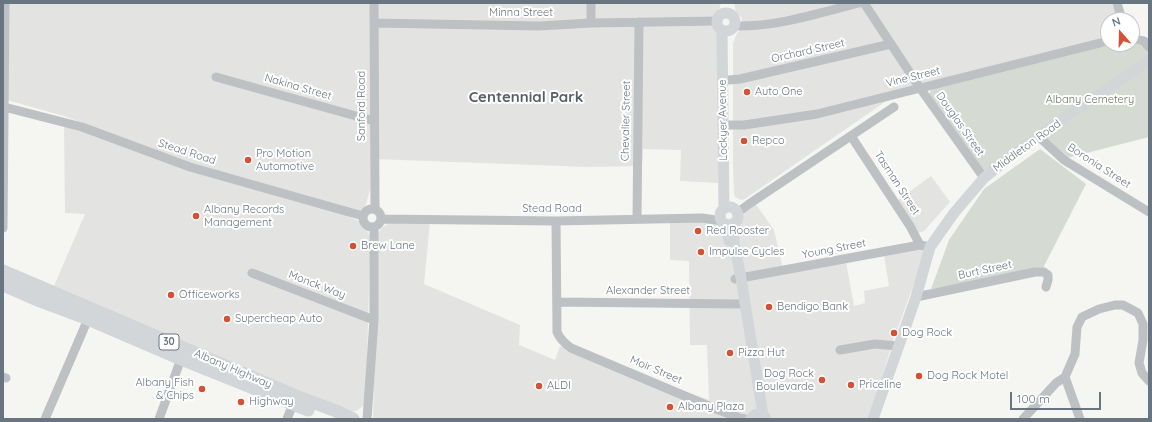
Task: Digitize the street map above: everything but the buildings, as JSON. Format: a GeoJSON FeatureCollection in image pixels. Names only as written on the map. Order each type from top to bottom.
{"type":"FeatureCollection","features":[{"type":"Feature","properties":{"kind":"highway","name":"Albany Highway"},"geometry":{"type":"LineString","coordinates":[[3,271],[294,400],[332,419]]}},
{"type":"Feature","properties":{"kind":"highway","name":"Albany Highway"},"geometry":{"type":"LineString","coordinates":[[3,285],[88,319],[181,359],[294,400],[336,411],[353,419]]}},
{"type":"Feature","properties":{"kind":"main road","name":"Lockyer Avenue"},"geometry":{"type":"LineString","coordinates":[[723,3],[726,20],[729,80],[726,125]]}},
{"type":"Feature","properties":{"kind":"main road","name":"Lockyer Avenue"},"geometry":{"type":"LineString","coordinates":[[726,20],[726,125],[729,216],[748,337],[756,409],[759,417]]}},
{"type":"Feature","properties":{"kind":"main road","name":"Middleton Road"},"geometry":{"type":"LineString","coordinates":[[923,275],[925,246],[984,178],[1038,136],[1149,61]]}},
{"type":"Feature","properties":{"kind":"main road","name":"Middleton Road"},"geometry":{"type":"LineString","coordinates":[[873,419],[923,275],[954,213]]}},
{"type":"Feature","properties":{"kind":"main road","name":"Lockyer Avenue"},"geometry":{"type":"LineString","coordinates":[[738,279],[739,304],[748,337]]}},
{"type":"Feature","properties":{"kind":"street"},"geometry":{"type":"LineString","coordinates":[[3,228],[5,3]]}},
{"type":"Feature","properties":{"kind":"street","name":"Sanford Road"},"geometry":{"type":"LineString","coordinates":[[374,3],[374,209]]}},
{"type":"Feature","properties":{"kind":"street"},"geometry":{"type":"LineString","coordinates":[[590,3],[591,23]]}},
{"type":"Feature","properties":{"kind":"street","name":"Minna Street"},"geometry":{"type":"LineString","coordinates":[[374,23],[539,26],[591,23],[726,20],[752,26],[769,24],[859,3]]}},
{"type":"Feature","properties":{"kind":"street","name":"Douglas Street"},"geometry":{"type":"LineString","coordinates":[[864,3],[920,88],[984,178]]}},
{"type":"Feature","properties":{"kind":"street","name":"Chevalier Street"},"geometry":{"type":"LineString","coordinates":[[637,219],[639,22]]}},
{"type":"Feature","properties":{"kind":"street"},"geometry":{"type":"LineString","coordinates":[[1140,40],[1144,41],[1149,47]]}},
{"type":"Feature","properties":{"kind":"street","name":"Vine Street"},"geometry":{"type":"LineString","coordinates":[[726,125],[744,125],[818,114],[1100,43]]}},
{"type":"Feature","properties":{"kind":"street","name":"Orchard Street"},"geometry":{"type":"LineString","coordinates":[[729,80],[740,79],[892,44]]}},
{"type":"Feature","properties":{"kind":"street","name":"Nakina Street"},"geometry":{"type":"LineString","coordinates":[[216,76],[374,121]]}},
{"type":"Feature","properties":{"kind":"street"},"geometry":{"type":"LineString","coordinates":[[729,216],[894,106]]}},
{"type":"Feature","properties":{"kind":"street","name":"Stead Road"},"geometry":{"type":"LineString","coordinates":[[4,107],[82,127],[190,168],[363,216]]}},
{"type":"Feature","properties":{"kind":"street","name":"Tasman Street"},"geometry":{"type":"LineString","coordinates":[[851,136],[910,226],[925,246]]}},
{"type":"Feature","properties":{"kind":"street","name":"Boronia Street"},"geometry":{"type":"LineString","coordinates":[[1038,136],[1064,160],[1149,212]]}},
{"type":"Feature","properties":{"kind":"street"},"geometry":{"type":"LineString","coordinates":[[368,209],[374,209],[380,213],[381,219],[374,227],[369,227],[364,223],[363,216],[368,209]]}},
{"type":"Feature","properties":{"kind":"street","name":"Stead Road"},"geometry":{"type":"LineString","coordinates":[[381,219],[556,221],[702,218],[729,216]]}},
{"type":"Feature","properties":{"kind":"street"},"geometry":{"type":"LineString","coordinates":[[556,221],[557,302]]}},
{"type":"Feature","properties":{"kind":"street"},"geometry":{"type":"LineString","coordinates":[[367,419],[374,320],[374,227]]}},
{"type":"Feature","properties":{"kind":"street","name":"Young Street"},"geometry":{"type":"LineString","coordinates":[[738,279],[925,246]]}},
{"type":"Feature","properties":{"kind":"street","name":"Burt Street"},"geometry":{"type":"LineString","coordinates":[[916,297],[1035,272],[1044,272],[1048,275],[1046,287]]}},
{"type":"Feature","properties":{"kind":"street","name":"Monck Way"},"geometry":{"type":"LineString","coordinates":[[252,273],[374,320]]}},
{"type":"Feature","properties":{"kind":"street","name":"Alexander Street"},"geometry":{"type":"LineString","coordinates":[[557,302],[739,304]]}},
{"type":"Feature","properties":{"kind":"street","name":"Moir Street"},"geometry":{"type":"LineString","coordinates":[[557,302],[557,332],[560,339],[571,348],[718,410],[745,419]]}},
{"type":"Feature","properties":{"kind":"street"},"geometry":{"type":"LineString","coordinates":[[1024,419],[1056,382],[1065,377],[1075,354],[1077,327],[1082,317],[1099,309],[1115,305],[1123,305],[1138,313],[1143,324],[1143,340],[1139,363],[1142,373],[1149,381]]}},
{"type":"Feature","properties":{"kind":"street"},"geometry":{"type":"LineString","coordinates":[[45,419],[88,319]]}},
{"type":"Feature","properties":{"kind":"street"},"geometry":{"type":"LineString","coordinates":[[840,350],[875,344],[898,346]]}},
{"type":"Feature","properties":{"kind":"street"},"geometry":{"type":"LineString","coordinates":[[159,419],[181,359]]}},
{"type":"Feature","properties":{"kind":"street"},"geometry":{"type":"LineString","coordinates":[[1065,377],[1080,419]]}},
{"type":"Feature","properties":{"kind":"street"},"geometry":{"type":"LineString","coordinates":[[286,419],[294,400]]}},
{"type":"Feature","properties":{"kind":"shaded area"},"geometry":{"type":"Polygon","coordinates":[[[7,3],[372,3],[370,189],[366,204],[363,209],[357,212],[191,164],[64,116],[7,100],[7,3]]]}},
{"type":"Feature","properties":{"kind":"shaded area"},"geometry":{"type":"Polygon","coordinates":[[[376,3],[721,3],[718,13],[714,17],[714,26],[718,33],[718,183],[680,181],[681,150],[643,149],[642,166],[588,167],[374,159],[376,3]]]}},
{"type":"Feature","properties":{"kind":"shaded area"},"geometry":{"type":"Polygon","coordinates":[[[734,3],[1114,3],[1116,12],[1100,12],[1100,40],[905,88],[745,199],[741,200],[735,197],[733,170],[733,43],[737,33],[741,30],[742,18],[736,13],[734,3]]]}},
{"type":"Feature","properties":{"kind":"shaded area"},"geometry":{"type":"Polygon","coordinates":[[[64,125],[346,215],[365,226],[369,235],[370,247],[366,398],[363,406],[356,411],[345,411],[54,286],[85,214],[65,213],[64,125]]]}},
{"type":"Feature","properties":{"kind":"shaded area"},"geometry":{"type":"Polygon","coordinates":[[[931,176],[950,202],[924,231],[918,233],[898,200],[931,176]]]}},
{"type":"Feature","properties":{"kind":"shaded area"},"geometry":{"type":"Polygon","coordinates":[[[755,203],[774,230],[784,273],[846,262],[854,306],[865,303],[864,291],[889,286],[884,255],[917,248],[923,250],[925,254],[894,338],[869,419],[373,419],[378,234],[382,227],[391,223],[430,221],[424,284],[520,325],[519,345],[555,360],[560,346],[709,400],[707,345],[690,345],[689,261],[670,260],[670,222],[702,222],[730,229],[737,227],[746,210],[755,203]]]}},
{"type":"Feature","properties":{"kind":"green space","name":"Albany Cemetery"},"geometry":{"type":"Polygon","coordinates":[[[1140,43],[1149,52],[1149,137],[1067,158],[1038,133],[988,170],[981,171],[930,95],[930,91],[933,88],[1100,46],[1100,52],[1140,52],[1140,43]]]}},
{"type":"Feature","properties":{"kind":"green space"},"geometry":{"type":"Polygon","coordinates":[[[1040,149],[1086,184],[1042,270],[931,289],[949,240],[984,189],[1040,149]]]}},
{"type":"Feature","properties":{"kind":"place","name":"Auto One"},"geometry":{"type":"Point","coordinates":[747,92]}},
{"type":"Feature","properties":{"kind":"place","name":"Repco"},"geometry":{"type":"Point","coordinates":[744,141]}},
{"type":"Feature","properties":{"kind":"place","name":"Pro Motion Automotive"},"geometry":{"type":"Point","coordinates":[248,160]}},
{"type":"Feature","properties":{"kind":"place","name":"Albany Records Management"},"geometry":{"type":"Point","coordinates":[196,216]}},
{"type":"Feature","properties":{"kind":"place","name":"Red Rooster"},"geometry":{"type":"Point","coordinates":[698,231]}},
{"type":"Feature","properties":{"kind":"place","name":"Brew Lane"},"geometry":{"type":"Point","coordinates":[353,246]}},
{"type":"Feature","properties":{"kind":"place","name":"Impulse Cycles"},"geometry":{"type":"Point","coordinates":[701,252]}},
{"type":"Feature","properties":{"kind":"place","name":"Officeworks"},"geometry":{"type":"Point","coordinates":[171,295]}},
{"type":"Feature","properties":{"kind":"place","name":"Bendigo Bank"},"geometry":{"type":"Point","coordinates":[769,307]}},
{"type":"Feature","properties":{"kind":"place","name":"Supercheap Auto"},"geometry":{"type":"Point","coordinates":[227,319]}},
{"type":"Feature","properties":{"kind":"place","name":"Dog Rock"},"geometry":{"type":"Point","coordinates":[894,333]}},
{"type":"Feature","properties":{"kind":"place","name":"Pizza Hut"},"geometry":{"type":"Point","coordinates":[730,353]}},
{"type":"Feature","properties":{"kind":"place","name":"Dog Rock Motel"},"geometry":{"type":"Point","coordinates":[919,376]}},
{"type":"Feature","properties":{"kind":"place","name":"Dog Rock Boulevarde"},"geometry":{"type":"Point","coordinates":[822,380]}},
{"type":"Feature","properties":{"kind":"place","name":"Priceline"},"geometry":{"type":"Point","coordinates":[851,385]}},
{"type":"Feature","properties":{"kind":"place","name":"ALDI"},"geometry":{"type":"Point","coordinates":[539,386]}},
{"type":"Feature","properties":{"kind":"place","name":"Albany Fish & Chips"},"geometry":{"type":"Point","coordinates":[202,389]}},
{"type":"Feature","properties":{"kind":"place","name":"Highway"},"geometry":{"type":"Point","coordinates":[241,402]}},
{"type":"Feature","properties":{"kind":"place","name":"Albany Plaza"},"geometry":{"type":"Point","coordinates":[670,407]}},
{"type":"Feature","properties":{"kind":"district","name":"Centennial Park"},"geometry":{"type":"Point","coordinates":[526,97]}}]}
